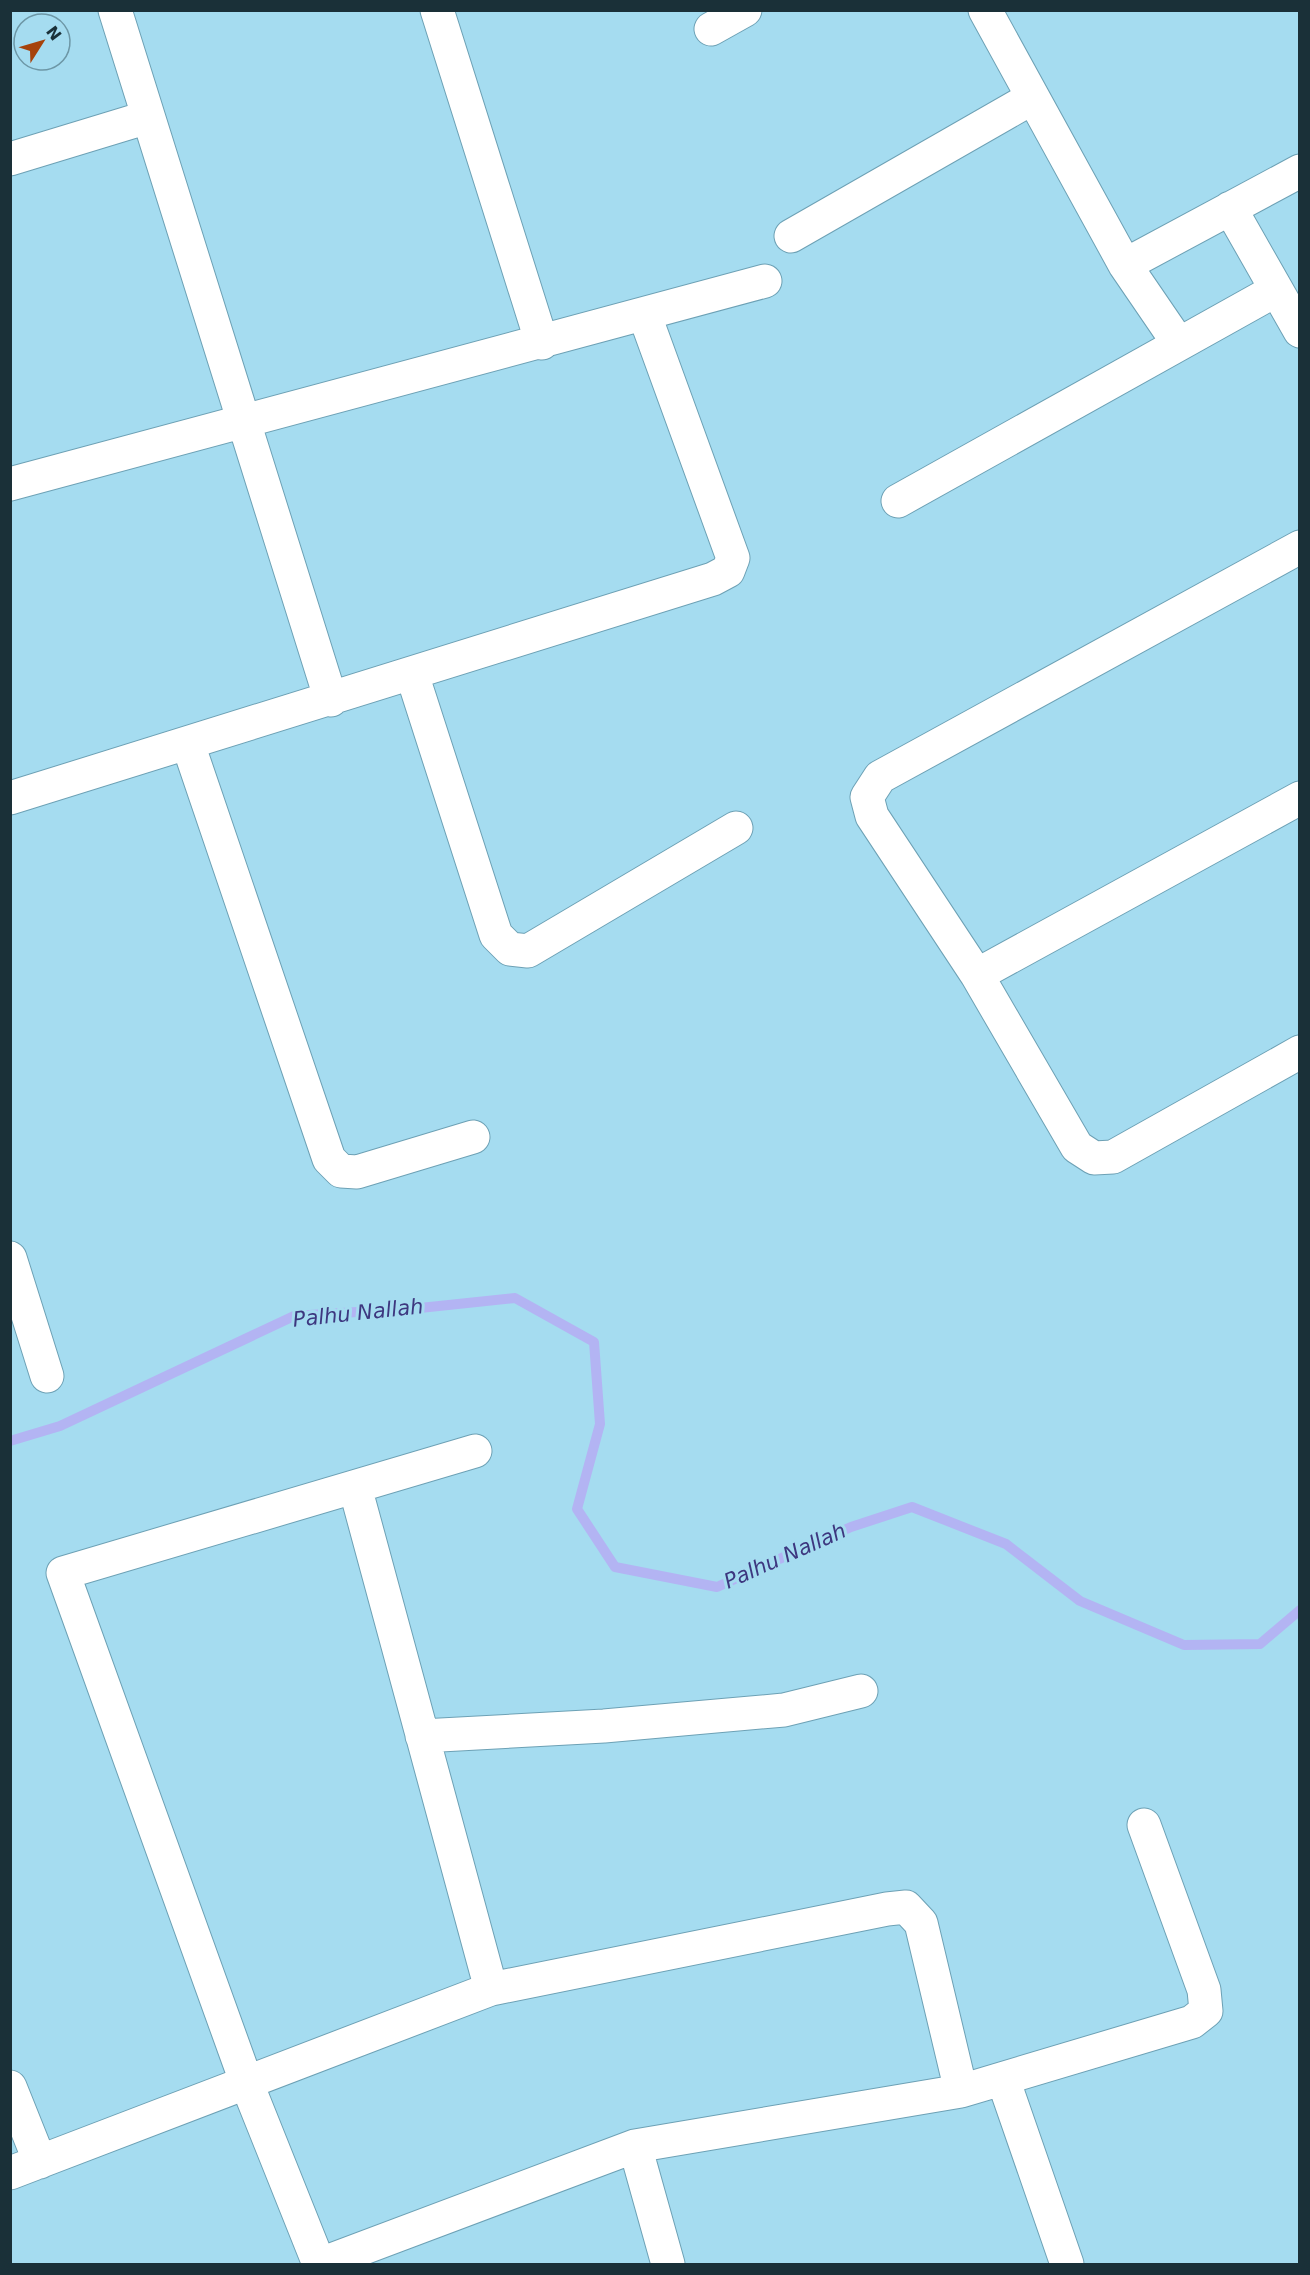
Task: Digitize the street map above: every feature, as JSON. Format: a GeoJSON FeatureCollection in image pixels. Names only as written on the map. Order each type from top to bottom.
{"type":"FeatureCollection","features":[{"type":"Feature","properties":{"kind":"street"},"geometry":{"type":"LineString","coordinates":[[115,10],[331,700]]}},
{"type":"Feature","properties":{"kind":"street"},"geometry":{"type":"LineString","coordinates":[[437,10],[542,343]]}},
{"type":"Feature","properties":{"kind":"street"},"geometry":{"type":"LineString","coordinates":[[711,29],[745,10]]}},
{"type":"Feature","properties":{"kind":"street"},"geometry":{"type":"LineString","coordinates":[[986,10],[1125,265],[1179,344]]}},
{"type":"Feature","properties":{"kind":"street"},"geometry":{"type":"LineString","coordinates":[[791,236],[1032,98]]}},
{"type":"Feature","properties":{"kind":"street"},"geometry":{"type":"LineString","coordinates":[[10,159],[148,117]]}},
{"type":"Feature","properties":{"kind":"street"},"geometry":{"type":"LineString","coordinates":[[1125,265],[1299,171]]}},
{"type":"Feature","properties":{"kind":"street"},"geometry":{"type":"LineString","coordinates":[[1230,208],[1299,331]]}},
{"type":"Feature","properties":{"kind":"street"},"geometry":{"type":"LineString","coordinates":[[10,484],[645,316],[765,281]]}},
{"type":"Feature","properties":{"kind":"street"},"geometry":{"type":"LineString","coordinates":[[898,501],[1276,290]]}},
{"type":"Feature","properties":{"kind":"street"},"geometry":{"type":"LineString","coordinates":[[10,798],[331,700],[713,579],[728,571],[733,558],[645,316]]}},
{"type":"Feature","properties":{"kind":"street"},"geometry":{"type":"LineString","coordinates":[[1299,547],[880,777],[867,797],[872,816],[977,975],[1077,1146],[1094,1158],[1113,1157],[1299,1052]]}},
{"type":"Feature","properties":{"kind":"street"},"geometry":{"type":"LineString","coordinates":[[412,674],[496,935],[510,949],[528,951],[736,828]]}},
{"type":"Feature","properties":{"kind":"street"},"geometry":{"type":"LineString","coordinates":[[188,744],[329,1160],[341,1171],[357,1172],[473,1137]]}},
{"type":"Feature","properties":{"kind":"street"},"geometry":{"type":"LineString","coordinates":[[977,975],[1299,798]]}},
{"type":"Feature","properties":{"kind":"street"},"geometry":{"type":"LineString","coordinates":[[10,1258],[47,1376]]}},
{"type":"Feature","properties":{"kind":"street"},"geometry":{"type":"LineString","coordinates":[[475,1451],[63,1573],[248,2084],[320,2265],[635,2146],[961,2091],[1192,2022],[1206,2011],[1204,1989],[1144,1825]]}},
{"type":"Feature","properties":{"kind":"street"},"geometry":{"type":"LineString","coordinates":[[355,1487],[490,1989]]}},
{"type":"Feature","properties":{"kind":"street"},"geometry":{"type":"LineString","coordinates":[[422,1736],[604,1726],[784,1710],[861,1691]]}},
{"type":"Feature","properties":{"kind":"street"},"geometry":{"type":"LineString","coordinates":[[10,2088],[25,2167],[248,2084],[490,1989],[906,1907],[921,1923],[961,2091]]}},
{"type":"Feature","properties":{"kind":"street"},"geometry":{"type":"LineString","coordinates":[[1003,2079],[1067,2265]]}},
{"type":"Feature","properties":{"kind":"street"},"geometry":{"type":"LineString","coordinates":[[635,2146],[668,2265]]}},
{"type":"Feature","properties":{"kind":"waterway","name":"Palhu Nallah"},"geometry":{"type":"LineString","coordinates":[[10,1441],[60,1426],[294,1316],[420,1308],[515,1298],[594,1342],[600,1424],[577,1509],[615,1567],[717,1587],[851,1527],[912,1507],[1006,1544],[1080,1601],[1184,1645],[1260,1644],[1300,1610]]}}]}
